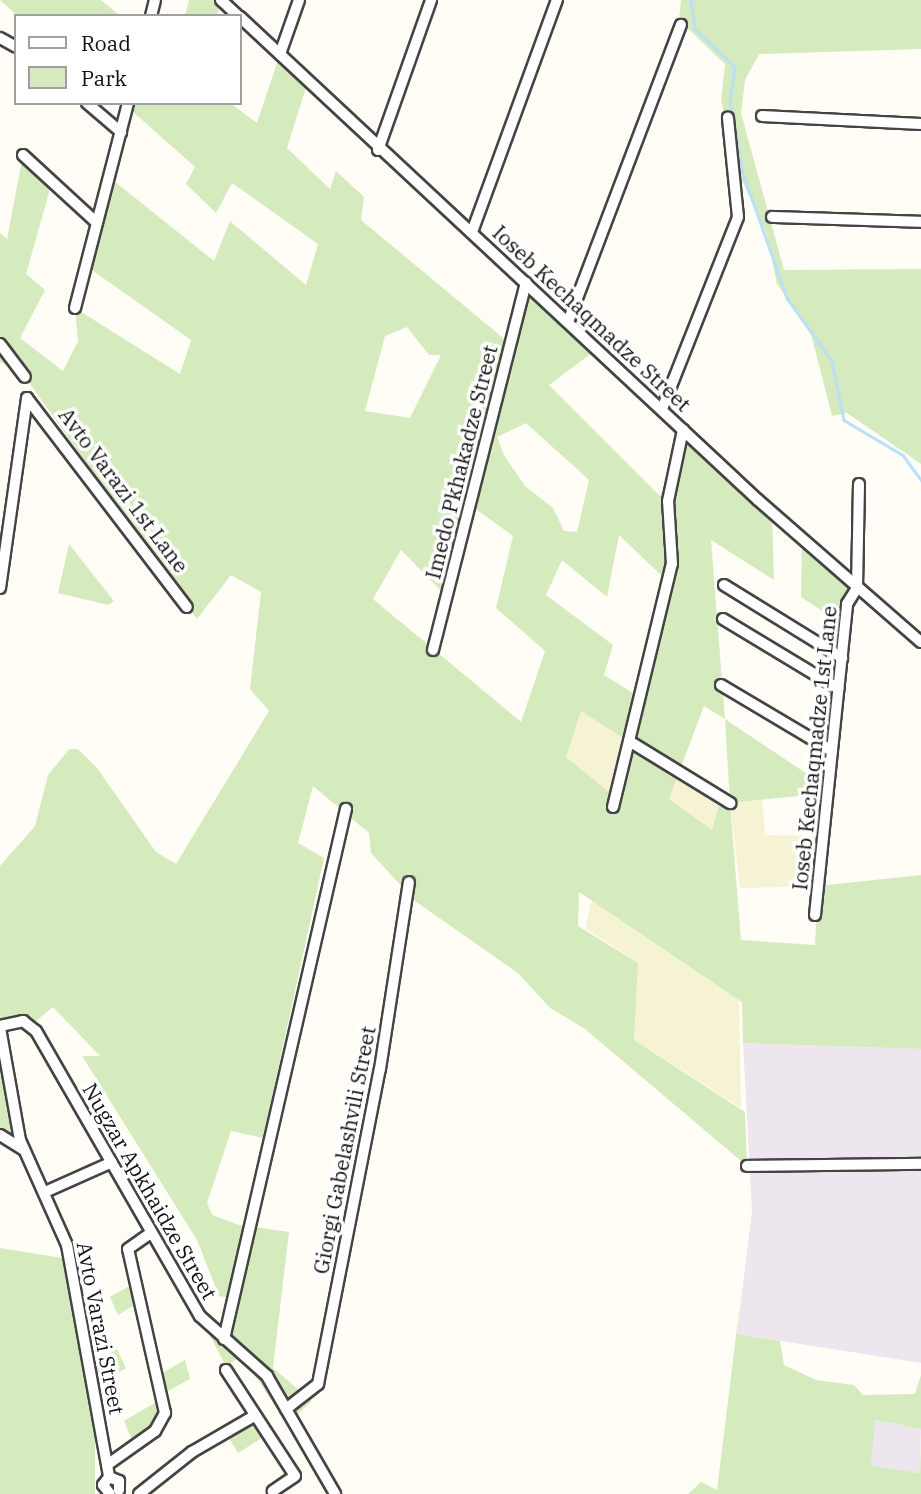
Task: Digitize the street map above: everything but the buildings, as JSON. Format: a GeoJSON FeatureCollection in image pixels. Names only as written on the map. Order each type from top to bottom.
{"type":"FeatureCollection","features":[{"type":"Feature","properties":{"kind":"street","name":"Ioseb Kechaqmadze Street"},"geometry":{"type":"LineString","coordinates":[[222,0],[236,14]]}},
{"type":"Feature","properties":{"kind":"street"},"geometry":{"type":"LineString","coordinates":[[280,54],[299,0]]}},
{"type":"Feature","properties":{"kind":"street"},"geometry":{"type":"LineString","coordinates":[[378,150],[431,0]]}},
{"type":"Feature","properties":{"kind":"street"},"geometry":{"type":"LineString","coordinates":[[472,232],[557,0]]}},
{"type":"Feature","properties":{"kind":"street","name":"Ioseb Kechaqmadze Street"},"geometry":{"type":"LineString","coordinates":[[242,20],[378,150],[472,232],[683,430],[857,588],[921,642]]}},
{"type":"Feature","properties":{"kind":"street"},"geometry":{"type":"LineString","coordinates":[[568,322],[681,24]]}},
{"type":"Feature","properties":{"kind":"street"},"geometry":{"type":"LineString","coordinates":[[89,105],[121,132]]}},
{"type":"Feature","properties":{"kind":"street"},"geometry":{"type":"LineString","coordinates":[[75,308],[128,105]]}},
{"type":"Feature","properties":{"kind":"street"},"geometry":{"type":"LineString","coordinates":[[762,116],[921,124]]}},
{"type":"Feature","properties":{"kind":"street"},"geometry":{"type":"LineString","coordinates":[[662,410],[738,217],[728,118]]}},
{"type":"Feature","properties":{"kind":"street"},"geometry":{"type":"LineString","coordinates":[[23,155],[97,223]]}},
{"type":"Feature","properties":{"kind":"street"},"geometry":{"type":"LineString","coordinates":[[772,217],[921,222]]}},
{"type":"Feature","properties":{"kind":"street","name":"Imedo Pkhakadze Street"},"geometry":{"type":"LineString","coordinates":[[433,650],[526,283]]}},
{"type":"Feature","properties":{"kind":"street"},"geometry":{"type":"LineString","coordinates":[[0,344],[25,377]]}},
{"type":"Feature","properties":{"kind":"street","name":"Avto Varazi 1st Lane"},"geometry":{"type":"LineString","coordinates":[[0,589],[19,426],[29,398],[187,607]]}},
{"type":"Feature","properties":{"kind":"street"},"geometry":{"type":"LineString","coordinates":[[613,807],[672,564],[668,501],[683,430]]}},
{"type":"Feature","properties":{"kind":"street","name":"Ioseb Kechaqmadze 1st Lane"},"geometry":{"type":"LineString","coordinates":[[815,915],[847,604],[857,588],[859,484]]}},
{"type":"Feature","properties":{"kind":"street"},"geometry":{"type":"LineString","coordinates":[[724,586],[842,658]]}},
{"type":"Feature","properties":{"kind":"street"},"geometry":{"type":"LineString","coordinates":[[723,619],[839,689]]}},
{"type":"Feature","properties":{"kind":"street"},"geometry":{"type":"LineString","coordinates":[[721,685],[832,751]]}},
{"type":"Feature","properties":{"kind":"street"},"geometry":{"type":"LineString","coordinates":[[629,741],[730,803]]}},
{"type":"Feature","properties":{"kind":"street"},"geometry":{"type":"LineString","coordinates":[[224,1339],[346,809]]}},
{"type":"Feature","properties":{"kind":"street","name":"Giorgi Gabelashvili Street"},"geometry":{"type":"LineString","coordinates":[[286,1409],[318,1384],[380,1069],[409,882]]}},
{"type":"Feature","properties":{"kind":"street","name":"Nugzar Apkhaidze Street"},"geometry":{"type":"LineString","coordinates":[[0,1027],[31,1025],[200,1317],[267,1376],[335,1494]]}},
{"type":"Feature","properties":{"kind":"street","name":"Avto Varazi Street"},"geometry":{"type":"LineString","coordinates":[[0,1027],[25,1151],[45,1192],[76,1282],[109,1477],[119,1481],[113,1493]]}},
{"type":"Feature","properties":{"kind":"street"},"geometry":{"type":"LineString","coordinates":[[0,1135],[25,1151]]}},
{"type":"Feature","properties":{"kind":"street"},"geometry":{"type":"LineString","coordinates":[[45,1192],[111,1162]]}},
{"type":"Feature","properties":{"kind":"street"},"geometry":{"type":"LineString","coordinates":[[747,1166],[921,1164]]}},
{"type":"Feature","properties":{"kind":"street"},"geometry":{"type":"LineString","coordinates":[[107,1465],[155,1431],[165,1413],[128,1249],[151,1233]]}},
{"type":"Feature","properties":{"kind":"street"},"geometry":{"type":"LineString","coordinates":[[226,1370],[295,1476],[273,1491]]}},
{"type":"Feature","properties":{"kind":"street"},"geometry":{"type":"LineString","coordinates":[[139,1494],[192,1452],[254,1416]]}},
{"type":"Feature","properties":{"kind":"shaded area"},"geometry":{"type":"Polygon","coordinates":[[[581,711],[629,741],[615,798],[566,757],[581,711]]]}},
{"type":"Feature","properties":{"kind":"shaded area"},"geometry":{"type":"Polygon","coordinates":[[[675,770],[721,797],[712,830],[665,804],[675,770]]]}},
{"type":"Feature","properties":{"kind":"shaded area"},"geometry":{"type":"Polygon","coordinates":[[[762,799],[765,835],[823,836],[818,886],[740,888],[730,803],[762,799]]]}},
{"type":"Feature","properties":{"kind":"shaded area"},"geometry":{"type":"Polygon","coordinates":[[[592,900],[739,999],[741,1108],[634,1040],[638,963],[585,928],[592,900]]]}},
{"type":"Feature","properties":{"kind":"shaded area"},"geometry":{"type":"Polygon","coordinates":[[[743,1043],[921,1049],[921,1363],[737,1334],[752,1211],[743,1043]]]}},
{"type":"Feature","properties":{"kind":"shaded area"},"geometry":{"type":"Polygon","coordinates":[[[874,1420],[921,1429],[920,1473],[870,1467],[874,1420]]]}},
{"type":"Feature","properties":{"kind":"green space"},"geometry":{"type":"Polygon","coordinates":[[[0,0],[101,0],[118,14],[16,14],[0,0]]]}},
{"type":"Feature","properties":{"kind":"green space"},"geometry":{"type":"Polygon","coordinates":[[[189,0],[221,0],[218,14],[186,14],[189,0]]]}},
{"type":"Feature","properties":{"kind":"green space"},"geometry":{"type":"Polygon","coordinates":[[[681,0],[921,0],[921,49],[759,54],[745,80],[741,113],[784,270],[921,269],[921,464],[847,413],[832,416],[811,334],[777,284],[766,232],[738,172],[721,100],[725,64],[679,20],[681,0]]]}},
{"type":"Feature","properties":{"kind":"green space"},"geometry":{"type":"Polygon","coordinates":[[[280,54],[308,81],[287,148],[330,189],[336,171],[364,197],[361,220],[508,342],[526,283],[597,349],[549,385],[660,496],[689,435],[772,513],[774,580],[711,540],[725,719],[828,788],[828,793],[730,803],[741,940],[815,945],[818,886],[921,875],[921,1049],[743,1043],[742,1002],[579,892],[578,926],[638,963],[634,1040],[745,1112],[747,1166],[585,1029],[550,1008],[518,973],[415,901],[371,853],[369,833],[313,786],[298,843],[324,858],[263,1138],[231,1131],[207,1203],[212,1215],[239,1225],[289,1232],[273,1368],[312,1401],[287,1424],[242,1356],[226,1366],[210,1336],[222,1330],[233,1298],[219,1296],[197,1240],[82,1056],[100,1056],[53,1007],[31,1025],[0,1026],[0,866],[35,826],[48,775],[69,749],[78,749],[97,768],[156,852],[176,864],[269,711],[250,689],[261,592],[231,575],[197,619],[23,374],[0,362],[0,233],[7,239],[23,155],[52,182],[26,274],[45,290],[20,338],[63,371],[78,341],[75,308],[180,374],[191,340],[86,266],[109,177],[214,261],[230,221],[306,285],[318,244],[232,183],[216,213],[186,184],[195,167],[125,105],[233,105],[257,123],[280,54]],[[407,327],[385,336],[365,411],[410,418],[441,355],[429,355],[407,327]],[[526,423],[497,437],[504,455],[525,486],[553,508],[564,531],[577,532],[589,480],[526,423]],[[473,507],[450,600],[401,550],[373,599],[521,722],[545,651],[496,608],[513,536],[473,507]],[[619,535],[607,597],[562,560],[546,595],[613,645],[604,675],[639,697],[668,582],[619,535]],[[704,706],[669,799],[712,830],[721,797],[730,802],[725,719],[704,706]],[[581,711],[566,757],[615,797],[628,741],[581,711]]]}},
{"type":"Feature","properties":{"kind":"green space"},"geometry":{"type":"Polygon","coordinates":[[[802,539],[857,588],[845,626],[801,597],[802,539]]]}},
{"type":"Feature","properties":{"kind":"green space"},"geometry":{"type":"Polygon","coordinates":[[[69,544],[114,601],[108,605],[58,593],[69,544]]]}},
{"type":"Feature","properties":{"kind":"green space"},"geometry":{"type":"Polygon","coordinates":[[[0,1044],[6,1061],[14,1139],[0,1132],[0,1044]]]}},
{"type":"Feature","properties":{"kind":"green space"},"geometry":{"type":"Polygon","coordinates":[[[0,1248],[62,1258],[95,1424],[95,1494],[0,1494],[0,1248]]]}},
{"type":"Feature","properties":{"kind":"green space"},"geometry":{"type":"Polygon","coordinates":[[[131,1285],[136,1304],[118,1315],[110,1297],[131,1285]]]}},
{"type":"Feature","properties":{"kind":"green space"},"geometry":{"type":"Polygon","coordinates":[[[741,1295],[737,1334],[780,1341],[784,1365],[816,1380],[854,1385],[863,1395],[915,1394],[921,1375],[921,1429],[875,1420],[871,1466],[920,1473],[921,1443],[921,1494],[688,1494],[701,1482],[717,1490],[741,1295]]]}},
{"type":"Feature","properties":{"kind":"green space"},"geometry":{"type":"Polygon","coordinates":[[[117,1349],[126,1368],[99,1384],[95,1362],[117,1349]]]}},
{"type":"Feature","properties":{"kind":"green space"},"geometry":{"type":"Polygon","coordinates":[[[185,1360],[190,1379],[168,1391],[162,1373],[185,1360]]]}},
{"type":"Feature","properties":{"kind":"green space"},"geometry":{"type":"Polygon","coordinates":[[[158,1401],[161,1412],[152,1428],[132,1440],[124,1421],[158,1401]]]}},
{"type":"Feature","properties":{"kind":"green space"},"geometry":{"type":"Polygon","coordinates":[[[253,1423],[262,1438],[238,1453],[229,1438],[253,1423]]]}},
{"type":"Feature","properties":{"kind":"waterway"},"geometry":{"type":"LineString","coordinates":[[691,0],[695,29],[735,67],[730,101],[742,170],[787,298],[832,361],[844,420],[903,455],[921,480]]}}]}
